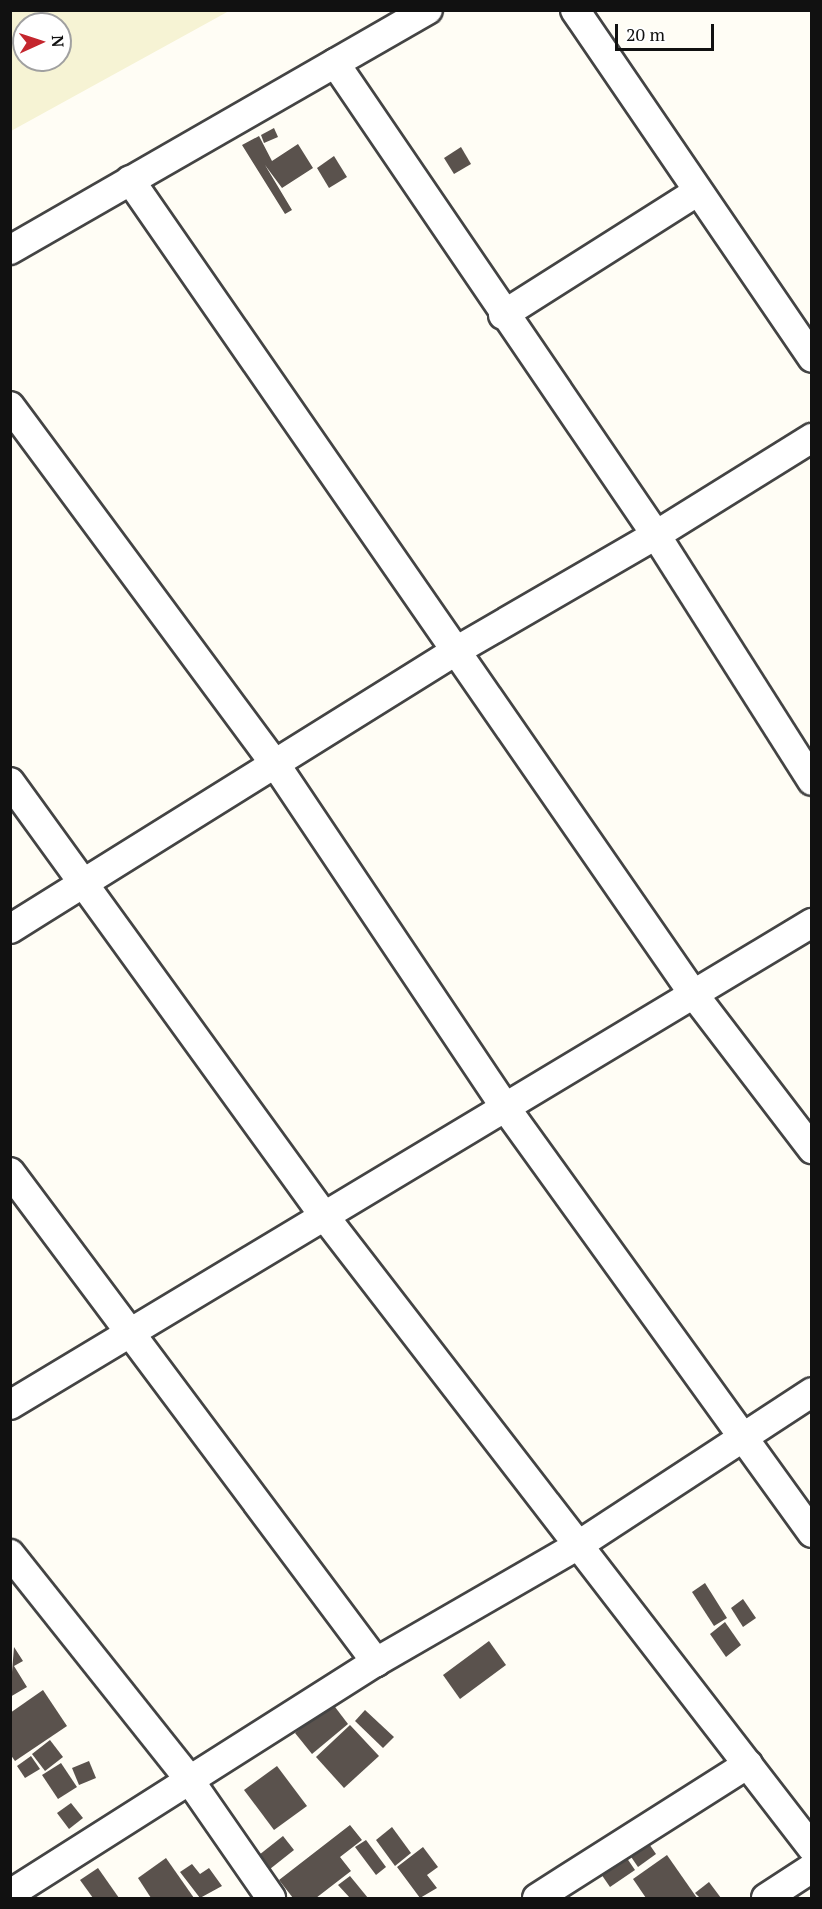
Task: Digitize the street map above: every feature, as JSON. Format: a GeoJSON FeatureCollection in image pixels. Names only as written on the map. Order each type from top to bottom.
{"type":"FeatureCollection","features":[{"type":"Feature","properties":{"kind":"street"},"geometry":{"type":"LineString","coordinates":[[10,250],[428,10]]}},
{"type":"Feature","properties":{"kind":"street"},"geometry":{"type":"LineString","coordinates":[[575,10],[812,358]]}},
{"type":"Feature","properties":{"kind":"street"},"geometry":{"type":"LineString","coordinates":[[335,63],[503,315],[656,535],[812,781]]}},
{"type":"Feature","properties":{"kind":"street"},"geometry":{"type":"LineString","coordinates":[[130,180],[454,652],[692,992],[812,1149]]}},
{"type":"Feature","properties":{"kind":"street"},"geometry":{"type":"LineString","coordinates":[[503,315],[697,192]]}},
{"type":"Feature","properties":{"kind":"street"},"geometry":{"type":"LineString","coordinates":[[10,406],[276,765],[505,1107],[812,1533]]}},
{"type":"Feature","properties":{"kind":"street"},"geometry":{"type":"LineString","coordinates":[[10,929],[454,652],[656,535],[812,438]]}},
{"type":"Feature","properties":{"kind":"street"},"geometry":{"type":"LineString","coordinates":[[10,782],[322,1213],[580,1544],[812,1848]]}},
{"type":"Feature","properties":{"kind":"street"},"geometry":{"type":"LineString","coordinates":[[10,1405],[131,1333],[322,1213],[505,1107],[692,992],[812,923]]}},
{"type":"Feature","properties":{"kind":"street"},"geometry":{"type":"LineString","coordinates":[[10,1172],[376,1662]]}},
{"type":"Feature","properties":{"kind":"street"},"geometry":{"type":"LineString","coordinates":[[10,1894],[188,1778],[376,1662],[580,1544],[740,1436],[812,1392]]}},
{"type":"Feature","properties":{"kind":"street"},"geometry":{"type":"LineString","coordinates":[[10,1554],[188,1778],[271,1899]]}},
{"type":"Feature","properties":{"kind":"street"},"geometry":{"type":"LineString","coordinates":[[537,1899],[748,1764]]}},
{"type":"Feature","properties":{"kind":"street"},"geometry":{"type":"LineString","coordinates":[[766,1899],[812,1868]]}},
{"type":"Feature","properties":{"kind":"shaded area"},"geometry":{"type":"Polygon","coordinates":[[[11,10],[229,11],[11,131],[11,10]]]}},
{"type":"Feature","properties":{"kind":"building"},"geometry":{"type":"Polygon","coordinates":[[[274,128],[278,137],[264,143],[261,135],[274,128]]]}},
{"type":"Feature","properties":{"kind":"building"},"geometry":{"type":"Polygon","coordinates":[[[259,136],[272,161],[298,144],[313,168],[282,188],[265,165],[292,210],[285,214],[242,145],[259,136]]]}},
{"type":"Feature","properties":{"kind":"building"},"geometry":{"type":"Polygon","coordinates":[[[461,147],[471,164],[454,174],[444,158],[461,147]]]}},
{"type":"Feature","properties":{"kind":"building"},"geometry":{"type":"Polygon","coordinates":[[[334,156],[347,177],[329,188],[317,168],[334,156]]]}},
{"type":"Feature","properties":{"kind":"building"},"geometry":{"type":"Polygon","coordinates":[[[705,1583],[727,1618],[714,1626],[692,1592],[705,1583]]]}},
{"type":"Feature","properties":{"kind":"building"},"geometry":{"type":"Polygon","coordinates":[[[743,1599],[756,1618],[743,1627],[731,1608],[743,1599]]]}},
{"type":"Feature","properties":{"kind":"building"},"geometry":{"type":"Polygon","coordinates":[[[725,1622],[741,1645],[726,1657],[710,1634],[725,1622]]]}},
{"type":"Feature","properties":{"kind":"building"},"geometry":{"type":"Polygon","coordinates":[[[489,1641],[506,1665],[460,1699],[443,1675],[489,1641]]]}},
{"type":"Feature","properties":{"kind":"building"},"geometry":{"type":"Polygon","coordinates":[[[14,1647],[23,1661],[14,1666],[27,1687],[10,1697],[14,1647]]]}},
{"type":"Feature","properties":{"kind":"building"},"geometry":{"type":"Polygon","coordinates":[[[43,1690],[67,1726],[15,1761],[10,1754],[10,1713],[43,1690]]]}},
{"type":"Feature","properties":{"kind":"building"},"geometry":{"type":"Polygon","coordinates":[[[332,1703],[348,1724],[312,1754],[295,1733],[332,1703]]]}},
{"type":"Feature","properties":{"kind":"building"},"geometry":{"type":"Polygon","coordinates":[[[365,1710],[394,1737],[383,1748],[355,1721],[365,1710]]]}},
{"type":"Feature","properties":{"kind":"building"},"geometry":{"type":"Polygon","coordinates":[[[350,1725],[379,1756],[344,1788],[316,1757],[350,1725]]]}},
{"type":"Feature","properties":{"kind":"building"},"geometry":{"type":"Polygon","coordinates":[[[50,1740],[63,1757],[45,1771],[32,1754],[50,1740]]]}},
{"type":"Feature","properties":{"kind":"building"},"geometry":{"type":"Polygon","coordinates":[[[31,1756],[40,1769],[25,1778],[17,1766],[31,1756]]]}},
{"type":"Feature","properties":{"kind":"building"},"geometry":{"type":"Polygon","coordinates":[[[89,1761],[96,1778],[79,1785],[72,1768],[89,1761]]]}},
{"type":"Feature","properties":{"kind":"building"},"geometry":{"type":"Polygon","coordinates":[[[61,1763],[77,1787],[58,1799],[42,1775],[61,1763]]]}},
{"type":"Feature","properties":{"kind":"building"},"geometry":{"type":"Polygon","coordinates":[[[277,1766],[307,1806],[274,1830],[244,1790],[277,1766]]]}},
{"type":"Feature","properties":{"kind":"building"},"geometry":{"type":"Polygon","coordinates":[[[71,1803],[83,1818],[69,1829],[57,1813],[71,1803]]]}},
{"type":"Feature","properties":{"kind":"building"},"geometry":{"type":"Polygon","coordinates":[[[350,1825],[362,1840],[340,1857],[351,1871],[316,1898],[293,1898],[279,1880],[350,1825]]]}},
{"type":"Feature","properties":{"kind":"building"},"geometry":{"type":"Polygon","coordinates":[[[392,1827],[411,1853],[395,1866],[376,1840],[392,1827]]]}},
{"type":"Feature","properties":{"kind":"building"},"geometry":{"type":"Polygon","coordinates":[[[283,1836],[294,1850],[270,1869],[259,1855],[283,1836]]]}},
{"type":"Feature","properties":{"kind":"building"},"geometry":{"type":"Polygon","coordinates":[[[645,1838],[656,1854],[638,1867],[627,1851],[645,1838]]]}},
{"type":"Feature","properties":{"kind":"building"},"geometry":{"type":"Polygon","coordinates":[[[366,1840],[386,1867],[376,1875],[355,1847],[366,1840]]]}},
{"type":"Feature","properties":{"kind":"building"},"geometry":{"type":"Polygon","coordinates":[[[423,1847],[438,1867],[427,1875],[437,1888],[420,1898],[397,1867],[423,1847]]]}},
{"type":"Feature","properties":{"kind":"building"},"geometry":{"type":"Polygon","coordinates":[[[624,1854],[635,1870],[610,1887],[599,1871],[624,1854]]]}},
{"type":"Feature","properties":{"kind":"building"},"geometry":{"type":"Polygon","coordinates":[[[667,1855],[697,1898],[646,1898],[633,1879],[667,1855]]]}},
{"type":"Feature","properties":{"kind":"building"},"geometry":{"type":"Polygon","coordinates":[[[166,1858],[194,1898],[151,1898],[138,1878],[166,1858]]]}},
{"type":"Feature","properties":{"kind":"building"},"geometry":{"type":"Polygon","coordinates":[[[192,1864],[200,1874],[209,1868],[222,1886],[200,1898],[180,1872],[192,1864]]]}},
{"type":"Feature","properties":{"kind":"building"},"geometry":{"type":"Polygon","coordinates":[[[98,1868],[119,1898],[93,1898],[80,1880],[98,1868]]]}},
{"type":"Feature","properties":{"kind":"building"},"geometry":{"type":"Polygon","coordinates":[[[350,1876],[368,1898],[350,1898],[338,1885],[350,1876]]]}},
{"type":"Feature","properties":{"kind":"building"},"geometry":{"type":"Polygon","coordinates":[[[709,1882],[721,1898],[700,1898],[695,1893],[709,1882]]]}}]}
